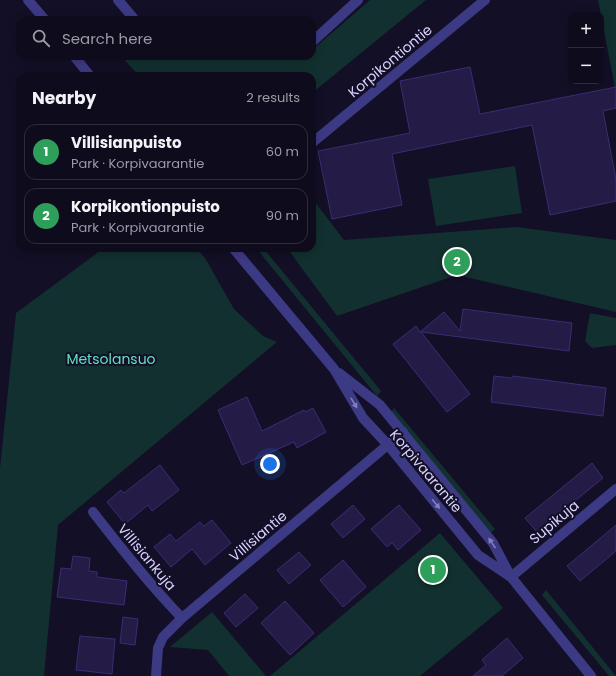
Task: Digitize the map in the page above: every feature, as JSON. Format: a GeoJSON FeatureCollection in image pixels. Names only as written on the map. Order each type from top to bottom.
{"type":"FeatureCollection","features":[{"type":"Feature","properties":{"kind":"street"},"geometry":{"type":"LineString","coordinates":[[28,0],[42,16]]}},
{"type":"Feature","properties":{"kind":"street"},"geometry":{"type":"LineString","coordinates":[[118,0],[132,16]]}},
{"type":"Feature","properties":{"kind":"street"},"geometry":{"type":"LineString","coordinates":[[316,38],[358,0]]}},
{"type":"Feature","properties":{"kind":"street","name":"Korpikontiontie"},"geometry":{"type":"LineString","coordinates":[[316,140],[485,0]]}},
{"type":"Feature","properties":{"kind":"street"},"geometry":{"type":"LineString","coordinates":[[77,60],[87,72]]}},
{"type":"Feature","properties":{"kind":"street","name":"Korpivaarantie"},"geometry":{"type":"LineString","coordinates":[[236,252],[334,369],[363,418],[388,445],[478,555],[511,577]]}},
{"type":"Feature","properties":{"kind":"street","name":"Korpivaarantie"},"geometry":{"type":"LineString","coordinates":[[334,369],[380,405],[403,432],[493,544],[511,577],[591,676]]}},
{"type":"Feature","properties":{"kind":"street","name":"Villisiantie"},"geometry":{"type":"LineString","coordinates":[[156,676],[158,648],[163,637],[182,618],[403,432]]}},
{"type":"Feature","properties":{"kind":"street","name":"Supikuja"},"geometry":{"type":"LineString","coordinates":[[511,577],[616,489]]}},
{"type":"Feature","properties":{"kind":"street","name":"Villisiankuja"},"geometry":{"type":"LineString","coordinates":[[93,512],[121,548],[182,618]]}},
{"type":"Feature","properties":{"kind":"green space"},"geometry":{"type":"Polygon","coordinates":[[[370,0],[426,0],[316,90],[316,72],[135,72],[125,60],[316,60],[316,47],[370,0]]]}},
{"type":"Feature","properties":{"kind":"green space"},"geometry":{"type":"Polygon","coordinates":[[[598,0],[616,0],[616,93],[604,31],[604,12],[600,12],[598,0]]]}},
{"type":"Feature","properties":{"kind":"green space"},"geometry":{"type":"Polygon","coordinates":[[[515,166],[522,213],[436,226],[428,179],[515,166]]]}},
{"type":"Feature","properties":{"kind":"green space"},"geometry":{"type":"Polygon","coordinates":[[[316,203],[344,240],[516,227],[616,240],[616,312],[457,275],[337,316],[290,252],[316,252],[316,203]]]}},
{"type":"Feature","properties":{"kind":"green space","name":"Metsolansuo"},"geometry":{"type":"Polygon","coordinates":[[[99,252],[200,252],[205,258],[234,309],[263,336],[277,342],[58,525],[44,676],[0,676],[0,468],[16,313],[99,252]]]}},
{"type":"Feature","properties":{"kind":"green space"},"geometry":{"type":"Polygon","coordinates":[[[266,252],[381,391],[377,396],[260,253],[266,252]]]}},
{"type":"Feature","properties":{"kind":"green space"},"geometry":{"type":"Polygon","coordinates":[[[590,313],[616,318],[616,345],[592,348],[585,341],[590,313]]]}},
{"type":"Feature","properties":{"kind":"green space"},"geometry":{"type":"Polygon","coordinates":[[[394,408],[495,529],[491,533],[391,412],[394,408]]]}},
{"type":"Feature","properties":{"kind":"green space"},"geometry":{"type":"Polygon","coordinates":[[[440,533],[503,608],[420,676],[270,676],[440,533]]]}},
{"type":"Feature","properties":{"kind":"green space"},"geometry":{"type":"Polygon","coordinates":[[[546,590],[616,676],[609,676],[542,595],[546,590]]]}},
{"type":"Feature","properties":{"kind":"green space"},"geometry":{"type":"Polygon","coordinates":[[[212,612],[266,676],[229,676],[208,650],[170,647],[212,612]]]}},
{"type":"Feature","properties":{"kind":"building"},"geometry":{"type":"Polygon","coordinates":[[[470,67],[480,114],[616,87],[616,108],[603,111],[616,179],[616,201],[550,215],[532,125],[392,154],[402,205],[332,219],[318,151],[410,133],[400,81],[470,67]]]}},
{"type":"Feature","properties":{"kind":"building"},"geometry":{"type":"Polygon","coordinates":[[[463,309],[572,323],[569,351],[421,332],[470,394],[447,412],[393,344],[416,326],[420,332],[444,312],[460,331],[463,309]]]}},
{"type":"Feature","properties":{"kind":"building"},"geometry":{"type":"Polygon","coordinates":[[[494,376],[512,378],[513,376],[606,388],[603,416],[491,402],[494,376]]]}},
{"type":"Feature","properties":{"kind":"building"},"geometry":{"type":"Polygon","coordinates":[[[247,397],[262,431],[304,410],[305,412],[313,408],[326,432],[297,448],[294,442],[242,465],[218,410],[247,397]]]}},
{"type":"Feature","properties":{"kind":"building"},"geometry":{"type":"Polygon","coordinates":[[[592,463],[603,478],[537,532],[525,518],[592,463]]]}},
{"type":"Feature","properties":{"kind":"building"},"geometry":{"type":"Polygon","coordinates":[[[160,465],[179,490],[152,511],[148,505],[125,524],[107,502],[121,490],[124,493],[160,465]]]}},
{"type":"Feature","properties":{"kind":"building"},"geometry":{"type":"Polygon","coordinates":[[[353,505],[365,519],[343,538],[331,524],[353,505]]]}},
{"type":"Feature","properties":{"kind":"building"},"geometry":{"type":"Polygon","coordinates":[[[399,505],[421,530],[398,550],[392,543],[387,547],[371,529],[399,505]]]}},
{"type":"Feature","properties":{"kind":"building"},"geometry":{"type":"Polygon","coordinates":[[[212,520],[231,543],[205,565],[192,549],[171,567],[154,547],[170,534],[176,541],[200,522],[204,526],[212,520]]]}},
{"type":"Feature","properties":{"kind":"building"},"geometry":{"type":"Polygon","coordinates":[[[616,525],[616,551],[580,581],[567,566],[616,525]]]}},
{"type":"Feature","properties":{"kind":"building"},"geometry":{"type":"Polygon","coordinates":[[[299,552],[311,565],[289,584],[277,570],[299,552]]]}},
{"type":"Feature","properties":{"kind":"building"},"geometry":{"type":"Polygon","coordinates":[[[73,556],[90,558],[89,571],[97,572],[97,577],[127,581],[124,605],[57,597],[61,568],[71,569],[73,556]]]}},
{"type":"Feature","properties":{"kind":"building"},"geometry":{"type":"Polygon","coordinates":[[[343,560],[366,587],[343,607],[320,580],[343,560]]]}},
{"type":"Feature","properties":{"kind":"building"},"geometry":{"type":"Polygon","coordinates":[[[245,594],[258,608],[236,627],[224,613],[245,594]]]}},
{"type":"Feature","properties":{"kind":"building"},"geometry":{"type":"Polygon","coordinates":[[[285,601],[314,633],[290,655],[261,623],[285,601]]]}},
{"type":"Feature","properties":{"kind":"building"},"geometry":{"type":"Polygon","coordinates":[[[123,617],[138,619],[135,645],[120,643],[123,617]]]}},
{"type":"Feature","properties":{"kind":"building"},"geometry":{"type":"Polygon","coordinates":[[[80,636],[115,639],[112,674],[76,670],[80,636]]]}},
{"type":"Feature","properties":{"kind":"building"},"geometry":{"type":"Polygon","coordinates":[[[507,638],[523,658],[502,676],[473,676],[486,665],[482,660],[507,638]]]}},
{"type":"Feature","properties":{"kind":"place","name":"Korpikontionpuisto"},"geometry":{"type":"Point","coordinates":[457,262]}},
{"type":"Feature","properties":{"kind":"place","name":"Villisianpuisto"},"geometry":{"type":"Point","coordinates":[433,570]}}]}
